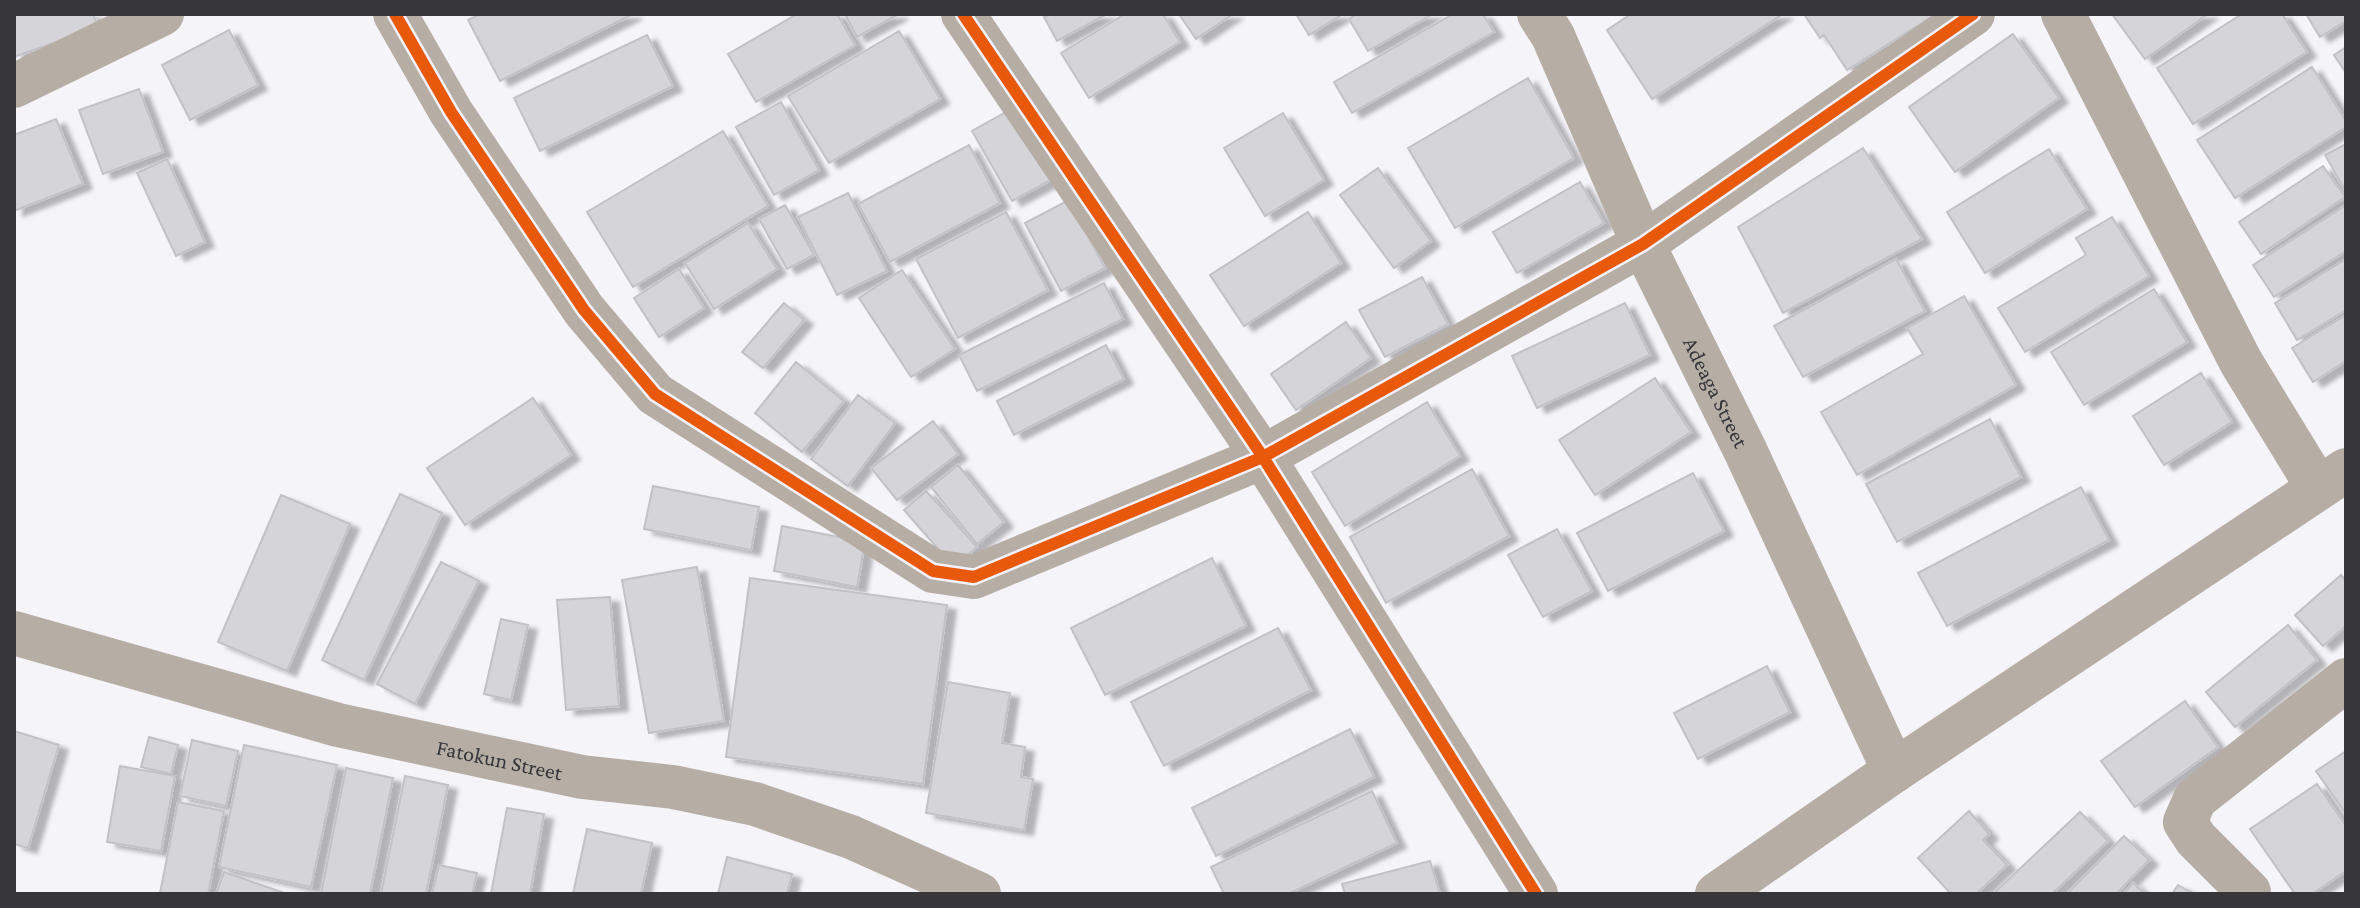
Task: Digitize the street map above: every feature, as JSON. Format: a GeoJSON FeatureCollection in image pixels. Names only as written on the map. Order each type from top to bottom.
{"type":"FeatureCollection","features":[{"type":"Feature","properties":{"kind":"street"},"geometry":{"type":"LineString","coordinates":[[14,86],[162,14]]}},
{"type":"Feature","properties":{"kind":"street"},"geometry":{"type":"LineString","coordinates":[[395,14],[451,112],[584,310],[655,394],[933,571],[974,577],[1263,457],[1643,244],[1973,14]]}},
{"type":"Feature","properties":{"kind":"street"},"geometry":{"type":"LineString","coordinates":[[963,14],[1263,457],[1536,894]]}},
{"type":"Feature","properties":{"kind":"street","name":"Adeaga Street"},"geometry":{"type":"LineString","coordinates":[[1539,14],[1553,36],[1643,244],[1745,450],[1894,771]]}},
{"type":"Feature","properties":{"kind":"street"},"geometry":{"type":"LineString","coordinates":[[1717,894],[1894,771],[2332,479],[2241,362],[2063,14]]}},
{"type":"Feature","properties":{"kind":"street","name":"Fatokun Street"},"geometry":{"type":"LineString","coordinates":[[14,633],[338,725],[582,777],[673,787],[755,804],[851,837],[979,894]]}},
{"type":"Feature","properties":{"kind":"street"},"geometry":{"type":"LineString","coordinates":[[2249,892],[2196,839],[2185,822],[2195,799],[2346,680]]}},
{"type":"Feature","properties":{"kind":"building"},"geometry":{"type":"Polygon","coordinates":[[[14,14],[93,14],[98,27],[14,57],[14,14]]]}},
{"type":"Feature","properties":{"kind":"building"},"geometry":{"type":"Polygon","coordinates":[[[480,14],[633,14],[500,81],[468,20],[480,14]]]}},
{"type":"Feature","properties":{"kind":"building"},"geometry":{"type":"Polygon","coordinates":[[[797,14],[837,14],[855,45],[756,102],[728,54],[797,14]]]}},
{"type":"Feature","properties":{"kind":"building"},"geometry":{"type":"Polygon","coordinates":[[[845,14],[899,14],[857,37],[845,14]]]}},
{"type":"Feature","properties":{"kind":"building"},"geometry":{"type":"Polygon","coordinates":[[[1050,14],[1107,14],[1057,41],[1044,17],[1050,14]]]}},
{"type":"Feature","properties":{"kind":"building"},"geometry":{"type":"Polygon","coordinates":[[[1125,14],[1163,14],[1180,42],[1089,98],[1061,53],[1125,14]]]}},
{"type":"Feature","properties":{"kind":"building"},"geometry":{"type":"Polygon","coordinates":[[[1179,14],[1233,14],[1196,39],[1179,14]]]}},
{"type":"Feature","properties":{"kind":"building"},"geometry":{"type":"Polygon","coordinates":[[[1296,14],[1343,14],[1309,35],[1296,14]]]}},
{"type":"Feature","properties":{"kind":"building"},"geometry":{"type":"Polygon","coordinates":[[[1357,14],[1433,14],[1368,51],[1349,19],[1357,14]]]}},
{"type":"Feature","properties":{"kind":"building"},"geometry":{"type":"Polygon","coordinates":[[[1453,14],[1483,14],[1494,32],[1352,113],[1334,82],[1453,14]]]}},
{"type":"Feature","properties":{"kind":"building"},"geometry":{"type":"Polygon","coordinates":[[[1631,14],[1783,14],[1652,99],[1607,30],[1631,14]]]}},
{"type":"Feature","properties":{"kind":"building"},"geometry":{"type":"Polygon","coordinates":[[[1804,14],[1936,14],[1847,70],[1824,35],[1820,38],[1804,14]]]}},
{"type":"Feature","properties":{"kind":"building"},"geometry":{"type":"Polygon","coordinates":[[[2112,14],[2208,14],[2145,59],[2112,14]]]}},
{"type":"Feature","properties":{"kind":"building"},"geometry":{"type":"Polygon","coordinates":[[[2242,14],[2282,14],[2307,52],[2193,124],[2157,68],[2242,14]]]}},
{"type":"Feature","properties":{"kind":"building"},"geometry":{"type":"Polygon","coordinates":[[[2306,14],[2346,14],[2346,21],[2320,37],[2306,14]]]}},
{"type":"Feature","properties":{"kind":"building"},"geometry":{"type":"Polygon","coordinates":[[[229,30],[258,85],[190,120],[162,65],[229,30]]]}},
{"type":"Feature","properties":{"kind":"building"},"geometry":{"type":"Polygon","coordinates":[[[899,31],[940,99],[829,163],[788,96],[899,31]]]}},
{"type":"Feature","properties":{"kind":"building"},"geometry":{"type":"Polygon","coordinates":[[[2013,34],[2059,98],[1955,172],[1909,107],[2013,34]]]}},
{"type":"Feature","properties":{"kind":"building"},"geometry":{"type":"Polygon","coordinates":[[[647,35],[673,86],[540,151],[514,98],[647,35]]]}},
{"type":"Feature","properties":{"kind":"building"},"geometry":{"type":"Polygon","coordinates":[[[2346,47],[2346,73],[2334,55],[2346,47]]]}},
{"type":"Feature","properties":{"kind":"building"},"geometry":{"type":"Polygon","coordinates":[[[2312,67],[2346,121],[2346,127],[2235,198],[2197,140],[2312,67]]]}},
{"type":"Feature","properties":{"kind":"building"},"geometry":{"type":"Polygon","coordinates":[[[1528,78],[1574,158],[1455,228],[1408,148],[1528,78]]]}},
{"type":"Feature","properties":{"kind":"building"},"geometry":{"type":"Polygon","coordinates":[[[139,89],[163,152],[103,174],[79,110],[139,89]]]}},
{"type":"Feature","properties":{"kind":"building"},"geometry":{"type":"Polygon","coordinates":[[[781,102],[819,170],[774,195],[736,127],[781,102]]]}},
{"type":"Feature","properties":{"kind":"building"},"geometry":{"type":"Polygon","coordinates":[[[1013,108],[1053,179],[1012,201],[972,131],[1013,108]]]}},
{"type":"Feature","properties":{"kind":"building"},"geometry":{"type":"Polygon","coordinates":[[[1283,113],[1324,180],[1265,216],[1224,148],[1283,113]]]}},
{"type":"Feature","properties":{"kind":"building"},"geometry":{"type":"Polygon","coordinates":[[[56,119],[83,184],[14,211],[14,135],[56,119]]]}},
{"type":"Feature","properties":{"kind":"building"},"geometry":{"type":"Polygon","coordinates":[[[723,131],[768,206],[633,287],[587,212],[723,131]]]}},
{"type":"Feature","properties":{"kind":"building"},"geometry":{"type":"Polygon","coordinates":[[[2346,144],[2346,192],[2325,155],[2346,144]]]}},
{"type":"Feature","properties":{"kind":"building"},"geometry":{"type":"Polygon","coordinates":[[[969,145],[1000,203],[890,262],[858,204],[969,145]]]}},
{"type":"Feature","properties":{"kind":"building"},"geometry":{"type":"Polygon","coordinates":[[[1863,148],[1922,239],[1783,313],[1738,227],[1863,148]]]}},
{"type":"Feature","properties":{"kind":"building"},"geometry":{"type":"Polygon","coordinates":[[[2049,149],[2087,209],[1985,273],[1947,212],[2049,149]]]}},
{"type":"Feature","properties":{"kind":"building"},"geometry":{"type":"Polygon","coordinates":[[[167,159],[205,242],[176,256],[137,173],[167,159]]]}},
{"type":"Feature","properties":{"kind":"building"},"geometry":{"type":"Polygon","coordinates":[[[2323,166],[2345,197],[2261,254],[2239,222],[2323,166]]]}},
{"type":"Feature","properties":{"kind":"building"},"geometry":{"type":"Polygon","coordinates":[[[1378,168],[1431,241],[1394,268],[1340,195],[1378,168]]]}},
{"type":"Feature","properties":{"kind":"building"},"geometry":{"type":"Polygon","coordinates":[[[1580,182],[1604,223],[1517,273],[1493,232],[1580,182]]]}},
{"type":"Feature","properties":{"kind":"building"},"geometry":{"type":"Polygon","coordinates":[[[848,193],[887,271],[837,295],[798,217],[848,193]]]}},
{"type":"Feature","properties":{"kind":"building"},"geometry":{"type":"Polygon","coordinates":[[[1069,200],[1105,268],[1061,291],[1025,223],[1069,200]]]}},
{"type":"Feature","properties":{"kind":"building"},"geometry":{"type":"Polygon","coordinates":[[[785,205],[814,255],[787,269],[759,219],[785,205]]]}},
{"type":"Feature","properties":{"kind":"building"},"geometry":{"type":"Polygon","coordinates":[[[2346,205],[2346,251],[2274,297],[2253,265],[2346,205]]]}},
{"type":"Feature","properties":{"kind":"building"},"geometry":{"type":"Polygon","coordinates":[[[1006,212],[1048,290],[958,338],[916,259],[1006,212]]]}},
{"type":"Feature","properties":{"kind":"building"},"geometry":{"type":"Polygon","coordinates":[[[1308,212],[1341,263],[1244,326],[1210,275],[1308,212]]]}},
{"type":"Feature","properties":{"kind":"building"},"geometry":{"type":"Polygon","coordinates":[[[2112,217],[2149,276],[2025,352],[1998,308],[2086,255],[2076,238],[2112,217]]]}},
{"type":"Feature","properties":{"kind":"building"},"geometry":{"type":"Polygon","coordinates":[[[748,223],[777,269],[714,309],[685,263],[748,223]]]}},
{"type":"Feature","properties":{"kind":"building"},"geometry":{"type":"Polygon","coordinates":[[[1896,259],[1925,311],[1803,377],[1774,326],[1896,259]]]}},
{"type":"Feature","properties":{"kind":"building"},"geometry":{"type":"Polygon","coordinates":[[[2346,259],[2346,310],[2297,340],[2275,303],[2346,259]]]}},
{"type":"Feature","properties":{"kind":"building"},"geometry":{"type":"Polygon","coordinates":[[[679,269],[704,308],[659,337],[634,298],[679,269]]]}},
{"type":"Feature","properties":{"kind":"building"},"geometry":{"type":"Polygon","coordinates":[[[902,270],[955,349],[911,377],[859,298],[902,270]]]}},
{"type":"Feature","properties":{"kind":"building"},"geometry":{"type":"Polygon","coordinates":[[[1422,277],[1448,324],[1385,357],[1359,310],[1422,277]]]}},
{"type":"Feature","properties":{"kind":"building"},"geometry":{"type":"Polygon","coordinates":[[[1104,283],[1123,319],[977,391],[959,355],[1104,283]]]}},
{"type":"Feature","properties":{"kind":"building"},"geometry":{"type":"Polygon","coordinates":[[[2154,289],[2187,342],[2084,405],[2051,352],[2154,289]]]}},
{"type":"Feature","properties":{"kind":"building"},"geometry":{"type":"Polygon","coordinates":[[[1964,296],[2016,385],[1857,475],[1821,412],[1923,354],[1907,328],[1964,296]]]}},
{"type":"Feature","properties":{"kind":"building"},"geometry":{"type":"Polygon","coordinates":[[[784,303],[804,320],[763,368],[742,352],[784,303]]]}},
{"type":"Feature","properties":{"kind":"building"},"geometry":{"type":"Polygon","coordinates":[[[1625,303],[1650,355],[1537,408],[1512,356],[1625,303]]]}},
{"type":"Feature","properties":{"kind":"building"},"geometry":{"type":"Polygon","coordinates":[[[2346,315],[2346,361],[2313,382],[2292,348],[2346,315]]]}},
{"type":"Feature","properties":{"kind":"building"},"geometry":{"type":"Polygon","coordinates":[[[1346,322],[1371,358],[1296,410],[1271,374],[1346,322]]]}},
{"type":"Feature","properties":{"kind":"building"},"geometry":{"type":"Polygon","coordinates":[[[1106,345],[1124,379],[1014,435],[997,401],[1106,345]]]}},
{"type":"Feature","properties":{"kind":"building"},"geometry":{"type":"Polygon","coordinates":[[[796,362],[844,401],[802,452],[755,413],[796,362]]]}},
{"type":"Feature","properties":{"kind":"building"},"geometry":{"type":"Polygon","coordinates":[[[2201,373],[2232,422],[2164,465],[2133,416],[2201,373]]]}},
{"type":"Feature","properties":{"kind":"building"},"geometry":{"type":"Polygon","coordinates":[[[1655,378],[1691,432],[1595,495],[1559,440],[1655,378]]]}},
{"type":"Feature","properties":{"kind":"building"},"geometry":{"type":"Polygon","coordinates":[[[858,395],[895,423],[848,486],[811,459],[858,395]]]}},
{"type":"Feature","properties":{"kind":"building"},"geometry":{"type":"Polygon","coordinates":[[[533,398],[571,455],[465,525],[427,468],[533,398]]]}},
{"type":"Feature","properties":{"kind":"building"},"geometry":{"type":"Polygon","coordinates":[[[1427,402],[1460,456],[1345,526],[1312,472],[1427,402]]]}},
{"type":"Feature","properties":{"kind":"building"},"geometry":{"type":"Polygon","coordinates":[[[1990,419],[2021,477],[1897,542],[1866,484],[1990,419]]]}},
{"type":"Feature","properties":{"kind":"building"},"geometry":{"type":"Polygon","coordinates":[[[933,421],[958,454],[897,500],[871,468],[933,421]]]}},
{"type":"Feature","properties":{"kind":"building"},"geometry":{"type":"Polygon","coordinates":[[[958,465],[1004,522],[977,544],[931,487],[958,465]]]}},
{"type":"Feature","properties":{"kind":"building"},"geometry":{"type":"Polygon","coordinates":[[[1472,469],[1509,536],[1386,603],[1350,537],[1472,469]]]}},
{"type":"Feature","properties":{"kind":"building"},"geometry":{"type":"Polygon","coordinates":[[[1693,473],[1724,531],[1608,591],[1577,533],[1693,473]]]}},
{"type":"Feature","properties":{"kind":"building"},"geometry":{"type":"Polygon","coordinates":[[[653,486],[759,507],[751,550],[644,529],[653,486]]]}},
{"type":"Feature","properties":{"kind":"building"},"geometry":{"type":"Polygon","coordinates":[[[2081,487],[2109,540],[1947,626],[1918,573],[2081,487]]]}},
{"type":"Feature","properties":{"kind":"building"},"geometry":{"type":"Polygon","coordinates":[[[926,491],[977,547],[954,567],[904,510],[926,491]]]}},
{"type":"Feature","properties":{"kind":"building"},"geometry":{"type":"Polygon","coordinates":[[[400,494],[442,513],[364,680],[322,660],[400,494]]]}},
{"type":"Feature","properties":{"kind":"building"},"geometry":{"type":"Polygon","coordinates":[[[281,495],[350,524],[287,671],[218,642],[281,495]]]}},
{"type":"Feature","properties":{"kind":"building"},"geometry":{"type":"Polygon","coordinates":[[[782,526],[865,542],[857,587],[774,571],[782,526]]]}},
{"type":"Feature","properties":{"kind":"building"},"geometry":{"type":"Polygon","coordinates":[[[1557,529],[1592,591],[1543,617],[1508,555],[1557,529]]]}},
{"type":"Feature","properties":{"kind":"building"},"geometry":{"type":"Polygon","coordinates":[[[1212,558],[1246,626],[1105,695],[1071,628],[1212,558]]]}},
{"type":"Feature","properties":{"kind":"building"},"geometry":{"type":"Polygon","coordinates":[[[441,562],[479,581],[415,704],[377,684],[441,562]]]}},
{"type":"Feature","properties":{"kind":"building"},"geometry":{"type":"Polygon","coordinates":[[[697,567],[724,721],[649,733],[622,580],[697,567]]]}},
{"type":"Feature","properties":{"kind":"building"},"geometry":{"type":"Polygon","coordinates":[[[2341,575],[2346,581],[2346,626],[2323,646],[2295,615],[2341,575]]]}},
{"type":"Feature","properties":{"kind":"building"},"geometry":{"type":"Polygon","coordinates":[[[750,578],[947,605],[923,784],[726,757],[750,578]]]}},
{"type":"Feature","properties":{"kind":"building"},"geometry":{"type":"Polygon","coordinates":[[[610,597],[619,706],[566,710],[557,600],[610,597]]]}},
{"type":"Feature","properties":{"kind":"building"},"geometry":{"type":"Polygon","coordinates":[[[501,619],[528,625],[511,700],[484,694],[501,619]]]}},
{"type":"Feature","properties":{"kind":"building"},"geometry":{"type":"Polygon","coordinates":[[[2288,625],[2317,660],[2235,727],[2206,692],[2288,625]]]}},
{"type":"Feature","properties":{"kind":"building"},"geometry":{"type":"Polygon","coordinates":[[[1278,628],[1311,690],[1164,766],[1131,702],[1278,628]]]}},
{"type":"Feature","properties":{"kind":"building"},"geometry":{"type":"Polygon","coordinates":[[[1767,666],[1790,712],[1698,759],[1674,713],[1767,666]]]}},
{"type":"Feature","properties":{"kind":"building"},"geometry":{"type":"Polygon","coordinates":[[[948,682],[1010,693],[1002,743],[1025,747],[1021,777],[1033,779],[1024,830],[926,813],[948,682]]]}},
{"type":"Feature","properties":{"kind":"building"},"geometry":{"type":"Polygon","coordinates":[[[2185,701],[2218,747],[2135,807],[2101,761],[2185,701]]]}},
{"type":"Feature","properties":{"kind":"building"},"geometry":{"type":"Polygon","coordinates":[[[1350,729],[1374,777],[1216,856],[1192,808],[1350,729]]]}},
{"type":"Feature","properties":{"kind":"building"},"geometry":{"type":"Polygon","coordinates":[[[14,731],[59,745],[28,848],[14,844],[14,731]]]}},
{"type":"Feature","properties":{"kind":"building"},"geometry":{"type":"Polygon","coordinates":[[[149,737],[178,745],[171,774],[141,767],[149,737]]]}},
{"type":"Feature","properties":{"kind":"building"},"geometry":{"type":"Polygon","coordinates":[[[192,740],[238,751],[226,806],[180,796],[192,740]]]}},
{"type":"Feature","properties":{"kind":"building"},"geometry":{"type":"Polygon","coordinates":[[[244,745],[337,765],[311,887],[219,867],[244,745]]]}},
{"type":"Feature","properties":{"kind":"building"},"geometry":{"type":"Polygon","coordinates":[[[2346,751],[2346,814],[2316,771],[2346,751]]]}},
{"type":"Feature","properties":{"kind":"building"},"geometry":{"type":"Polygon","coordinates":[[[120,766],[175,776],[161,851],[107,842],[120,766]]]}},
{"type":"Feature","properties":{"kind":"building"},"geometry":{"type":"Polygon","coordinates":[[[346,768],[393,778],[370,894],[321,894],[346,768]]]}},
{"type":"Feature","properties":{"kind":"building"},"geometry":{"type":"Polygon","coordinates":[[[405,776],[448,785],[426,894],[381,894],[405,776]]]}},
{"type":"Feature","properties":{"kind":"building"},"geometry":{"type":"Polygon","coordinates":[[[2317,784],[2346,826],[2346,871],[2312,894],[2295,894],[2250,829],[2317,784]]]}},
{"type":"Feature","properties":{"kind":"building"},"geometry":{"type":"Polygon","coordinates":[[[1372,791],[1397,843],[1288,894],[1224,894],[1211,867],[1372,791]]]}},
{"type":"Feature","properties":{"kind":"building"},"geometry":{"type":"Polygon","coordinates":[[[178,802],[224,811],[208,894],[160,893],[178,802]]]}},
{"type":"Feature","properties":{"kind":"building"},"geometry":{"type":"Polygon","coordinates":[[[507,808],[544,814],[530,894],[491,894],[507,808]]]}},
{"type":"Feature","properties":{"kind":"building"},"geometry":{"type":"Polygon","coordinates":[[[1969,811],[1989,834],[1983,840],[2007,865],[1976,894],[1951,894],[1918,858],[1969,811]]]}},
{"type":"Feature","properties":{"kind":"building"},"geometry":{"type":"Polygon","coordinates":[[[2080,812],[2108,841],[2052,894],[1993,894],[2080,812]]]}},
{"type":"Feature","properties":{"kind":"building"},"geometry":{"type":"Polygon","coordinates":[[[587,829],[652,843],[641,894],[573,894],[587,829]]]}},
{"type":"Feature","properties":{"kind":"building"},"geometry":{"type":"Polygon","coordinates":[[[2124,836],[2149,860],[2116,894],[2067,894],[2124,836]]]}},
{"type":"Feature","properties":{"kind":"building"},"geometry":{"type":"Polygon","coordinates":[[[727,857],[792,874],[787,894],[718,894],[727,857]]]}},
{"type":"Feature","properties":{"kind":"building"},"geometry":{"type":"Polygon","coordinates":[[[1430,861],[1440,894],[1345,894],[1342,884],[1430,861]]]}},
{"type":"Feature","properties":{"kind":"building"},"geometry":{"type":"Polygon","coordinates":[[[439,865],[477,873],[472,894],[432,894],[439,865]]]}},
{"type":"Feature","properties":{"kind":"building"},"geometry":{"type":"Polygon","coordinates":[[[224,872],[287,894],[216,894],[224,872]]]}},
{"type":"Feature","properties":{"kind":"building"},"geometry":{"type":"Polygon","coordinates":[[[2133,883],[2145,894],[2123,894],[2133,883]]]}},
{"type":"Feature","properties":{"kind":"building"},"geometry":{"type":"Polygon","coordinates":[[[2178,885],[2194,894],[2172,894],[2178,885]]]}},
{"type":"Feature","properties":{"kind":"cycle path"},"geometry":{"type":"LineString","coordinates":[[395,14],[451,112],[584,310],[655,394],[933,571],[974,577],[1263,457],[1643,244],[1973,14]]}},
{"type":"Feature","properties":{"kind":"cycle path"},"geometry":{"type":"LineString","coordinates":[[963,14],[1263,457],[1536,894]]}}]}
